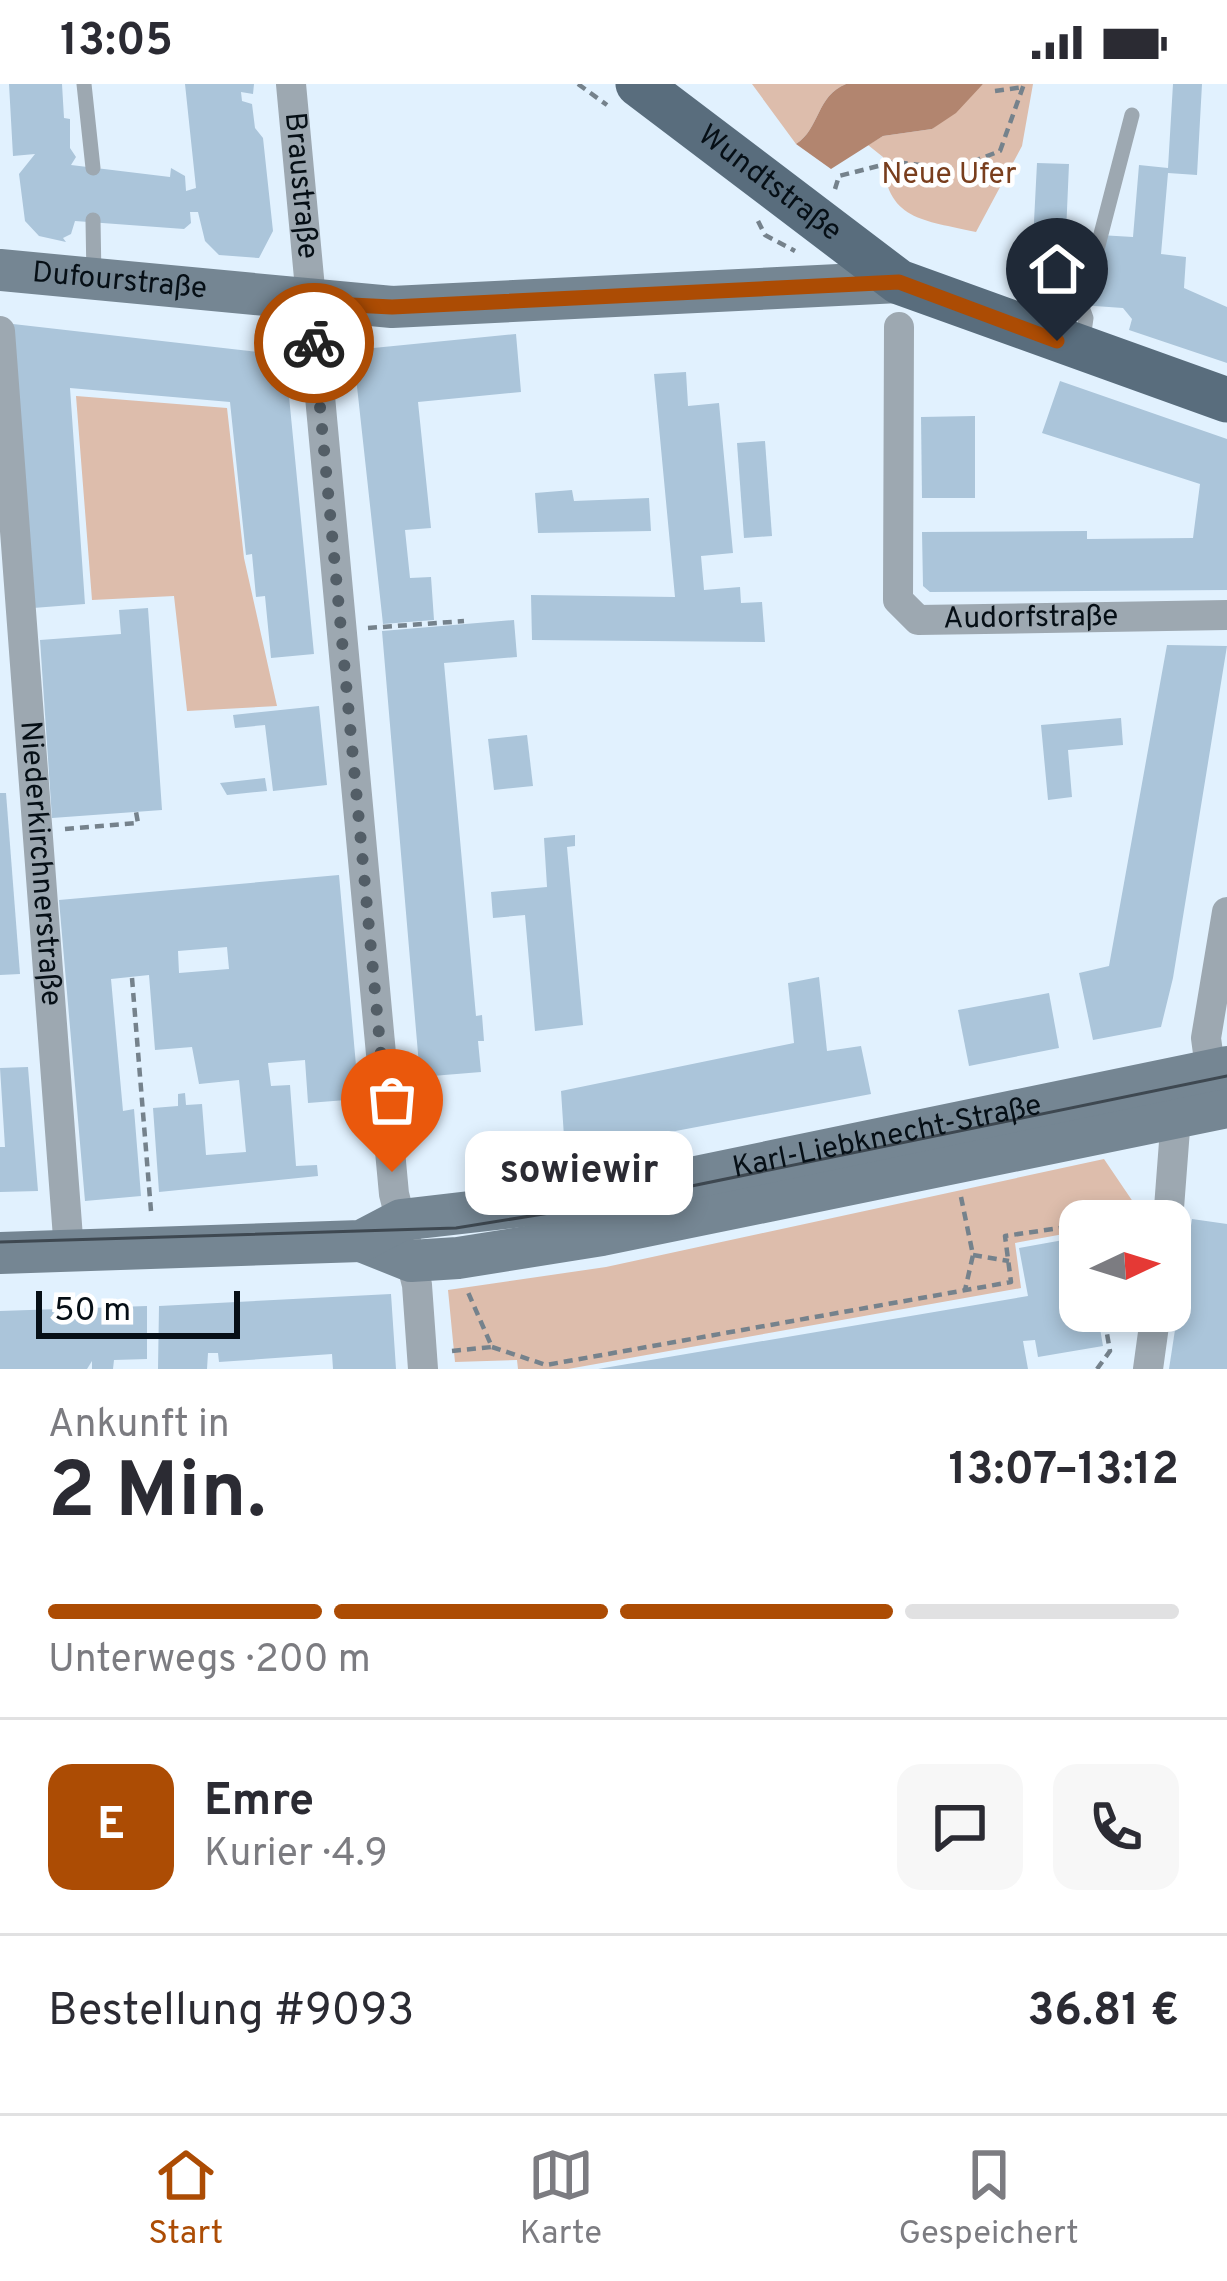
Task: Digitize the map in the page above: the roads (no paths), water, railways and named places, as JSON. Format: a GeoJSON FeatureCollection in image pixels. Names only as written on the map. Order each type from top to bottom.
{"type":"FeatureCollection","features":[{"type":"Feature","properties":{"kind":"main road","name":"Wundtstraße"},"geometry":{"type":"LineString","coordinates":[[638,84],[811,214],[899,304]]}},
{"type":"Feature","properties":{"kind":"main road","name":"Dufourstraße"},"geometry":{"type":"LineString","coordinates":[[0,270],[311,303],[392,307],[899,304],[1082,349],[1227,400]]}},
{"type":"Feature","properties":{"kind":"main road","name":"Karl-Liebknecht-Straße"},"geometry":{"type":"LineString","coordinates":[[406,1241],[1219,1067]]}},
{"type":"Feature","properties":{"kind":"main road","name":"Karl-Liebknecht-Straße"},"geometry":{"type":"LineString","coordinates":[[0,1253],[602,1235],[1227,1108]]}},
{"type":"Feature","properties":{"kind":"street","name":"Braustraße"},"geometry":{"type":"LineString","coordinates":[[291,84],[339,630],[422,1361]]}},
{"type":"Feature","properties":{"kind":"street","name":"Audorfstraße"},"geometry":{"type":"LineString","coordinates":[[899,304],[898,600],[918,620],[1227,615]]}},
{"type":"Feature","properties":{"kind":"street","name":"Niederkirchnerstraße"},"geometry":{"type":"LineString","coordinates":[[0,331],[69,1252]]}},
{"type":"Feature","properties":{"kind":"street"},"geometry":{"type":"LineString","coordinates":[[1219,1067],[1206,1038],[1227,912]]}},
{"type":"Feature","properties":{"kind":"street"},"geometry":{"type":"LineString","coordinates":[[1170,1200],[1176,1116]]}},
{"type":"Feature","properties":{"kind":"street"},"geometry":{"type":"LineString","coordinates":[[1148,1369],[1153,1332]]}},
{"type":"Feature","properties":{"kind":"lane"},"geometry":{"type":"LineString","coordinates":[[84,84],[93,168]]}},
{"type":"Feature","properties":{"kind":"lane"},"geometry":{"type":"LineString","coordinates":[[1082,349],[1086,318],[1082,307],[1132,115]]}},
{"type":"Feature","properties":{"kind":"lane"},"geometry":{"type":"LineString","coordinates":[[92,220],[94,281]]}},
{"type":"Feature","properties":{"kind":"tram line"},"geometry":{"type":"LineString","coordinates":[[0,1242],[456,1228],[599,1205],[1227,1076]]}},
{"type":"Feature","properties":{"kind":"place","name":"sowiewir"},"geometry":{"type":"Point","coordinates":[392,1172]}},
{"type":"Feature","properties":{"kind":"park label","name":"Neue Ufer"},"geometry":{"type":"Point","coordinates":[949,175]}}]}
